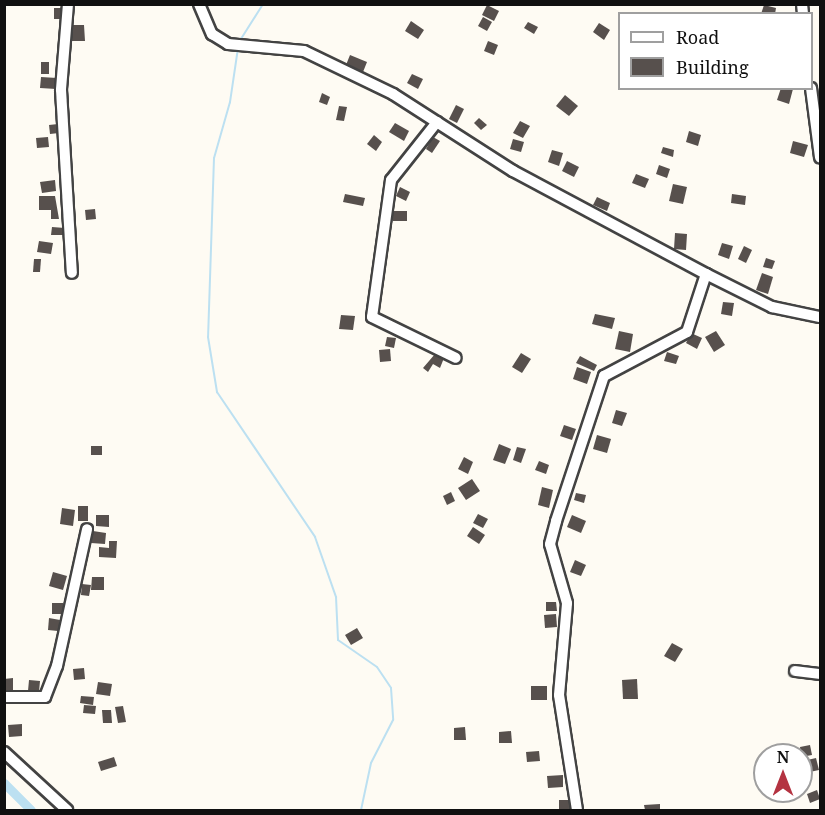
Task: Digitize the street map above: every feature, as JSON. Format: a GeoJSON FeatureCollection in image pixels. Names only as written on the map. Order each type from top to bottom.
{"type":"FeatureCollection","features":[{"type":"Feature","properties":{"kind":"street"},"geometry":{"type":"LineString","coordinates":[[68,4],[61,113],[72,273]]}},
{"type":"Feature","properties":{"kind":"street"},"geometry":{"type":"LineString","coordinates":[[199,4],[212,34],[228,44],[246,48],[304,51],[437,122],[513,171],[706,274],[772,307],[820,317]]}},
{"type":"Feature","properties":{"kind":"street"},"geometry":{"type":"LineString","coordinates":[[811,90],[820,157]]}},
{"type":"Feature","properties":{"kind":"street"},"geometry":{"type":"LineString","coordinates":[[437,122],[391,180],[372,317],[456,358]]}},
{"type":"Feature","properties":{"kind":"street"},"geometry":{"type":"LineString","coordinates":[[577,810],[560,695],[567,603],[550,544],[604,376],[687,332],[706,274]]}},
{"type":"Feature","properties":{"kind":"street"},"geometry":{"type":"LineString","coordinates":[[4,697],[45,697],[57,666],[87,529]]}},
{"type":"Feature","properties":{"kind":"street"},"geometry":{"type":"LineString","coordinates":[[795,671],[820,674]]}},
{"type":"Feature","properties":{"kind":"street"},"geometry":{"type":"LineString","coordinates":[[4,752],[67,810]]}},
{"type":"Feature","properties":{"kind":"building"},"geometry":{"type":"Polygon","coordinates":[[[487,5],[499,11],[494,21],[482,15],[487,5]]]}},
{"type":"Feature","properties":{"kind":"building"},"geometry":{"type":"Polygon","coordinates":[[[764,5],[776,8],[775,12],[762,12],[764,5]]]}},
{"type":"Feature","properties":{"kind":"building"},"geometry":{"type":"Polygon","coordinates":[[[54,8],[65,8],[66,19],[54,19],[54,8]]]}},
{"type":"Feature","properties":{"kind":"building"},"geometry":{"type":"Polygon","coordinates":[[[483,17],[492,22],[487,31],[478,26],[483,17]]]}},
{"type":"Feature","properties":{"kind":"building"},"geometry":{"type":"Polygon","coordinates":[[[411,21],[424,30],[418,39],[405,31],[411,21]]]}},
{"type":"Feature","properties":{"kind":"building"},"geometry":{"type":"Polygon","coordinates":[[[528,22],[538,27],[534,34],[524,28],[528,22]]]}},
{"type":"Feature","properties":{"kind":"building"},"geometry":{"type":"Polygon","coordinates":[[[599,23],[610,30],[604,40],[593,32],[599,23]]]}},
{"type":"Feature","properties":{"kind":"building"},"geometry":{"type":"Polygon","coordinates":[[[71,25],[84,25],[85,41],[71,41],[71,25]]]}},
{"type":"Feature","properties":{"kind":"building"},"geometry":{"type":"Polygon","coordinates":[[[488,41],[498,45],[494,55],[484,51],[488,41]]]}},
{"type":"Feature","properties":{"kind":"building"},"geometry":{"type":"Polygon","coordinates":[[[350,55],[367,62],[363,72],[346,65],[350,55]]]}},
{"type":"Feature","properties":{"kind":"building"},"geometry":{"type":"Polygon","coordinates":[[[41,62],[49,62],[49,74],[41,74],[41,62]]]}},
{"type":"Feature","properties":{"kind":"building"},"geometry":{"type":"Polygon","coordinates":[[[412,74],[423,79],[418,89],[407,83],[412,74]]]}},
{"type":"Feature","properties":{"kind":"building"},"geometry":{"type":"Polygon","coordinates":[[[41,77],[57,78],[56,89],[40,88],[41,77]]]}},
{"type":"Feature","properties":{"kind":"building"},"geometry":{"type":"Polygon","coordinates":[[[780,90],[793,90],[789,104],[777,100],[780,90]]]}},
{"type":"Feature","properties":{"kind":"building"},"geometry":{"type":"Polygon","coordinates":[[[322,93],[330,97],[327,105],[319,102],[322,93]]]}},
{"type":"Feature","properties":{"kind":"building"},"geometry":{"type":"Polygon","coordinates":[[[565,95],[578,106],[569,116],[556,106],[565,95]]]}},
{"type":"Feature","properties":{"kind":"building"},"geometry":{"type":"Polygon","coordinates":[[[456,105],[464,109],[457,123],[449,119],[456,105]]]}},
{"type":"Feature","properties":{"kind":"building"},"geometry":{"type":"Polygon","coordinates":[[[339,106],[347,107],[344,121],[336,120],[339,106]]]}},
{"type":"Feature","properties":{"kind":"building"},"geometry":{"type":"Polygon","coordinates":[[[479,118],[487,125],[481,130],[474,123],[479,118]]]}},
{"type":"Feature","properties":{"kind":"building"},"geometry":{"type":"Polygon","coordinates":[[[520,121],[530,126],[523,138],[513,133],[520,121]]]}},
{"type":"Feature","properties":{"kind":"building"},"geometry":{"type":"Polygon","coordinates":[[[395,123],[409,131],[404,141],[389,132],[395,123]]]}},
{"type":"Feature","properties":{"kind":"building"},"geometry":{"type":"Polygon","coordinates":[[[58,124],[59,133],[50,134],[49,125],[58,124]]]}},
{"type":"Feature","properties":{"kind":"building"},"geometry":{"type":"Polygon","coordinates":[[[689,131],[701,135],[698,146],[686,142],[689,131]]]}},
{"type":"Feature","properties":{"kind":"building"},"geometry":{"type":"Polygon","coordinates":[[[374,135],[382,142],[376,151],[367,144],[374,135]]]}},
{"type":"Feature","properties":{"kind":"building"},"geometry":{"type":"Polygon","coordinates":[[[48,137],[49,147],[37,148],[36,138],[48,137]]]}},
{"type":"Feature","properties":{"kind":"building"},"geometry":{"type":"Polygon","coordinates":[[[433,137],[440,141],[432,153],[426,149],[433,137]]]}},
{"type":"Feature","properties":{"kind":"building"},"geometry":{"type":"Polygon","coordinates":[[[513,139],[524,142],[521,152],[510,149],[513,139]]]}},
{"type":"Feature","properties":{"kind":"building"},"geometry":{"type":"Polygon","coordinates":[[[793,141],[808,145],[804,157],[790,153],[793,141]]]}},
{"type":"Feature","properties":{"kind":"building"},"geometry":{"type":"Polygon","coordinates":[[[663,147],[674,150],[673,157],[661,153],[663,147]]]}},
{"type":"Feature","properties":{"kind":"building"},"geometry":{"type":"Polygon","coordinates":[[[552,150],[563,153],[559,166],[548,162],[552,150]]]}},
{"type":"Feature","properties":{"kind":"building"},"geometry":{"type":"Polygon","coordinates":[[[567,161],[579,167],[574,177],[562,171],[567,161]]]}},
{"type":"Feature","properties":{"kind":"building"},"geometry":{"type":"Polygon","coordinates":[[[659,165],[670,169],[667,178],[656,174],[659,165]]]}},
{"type":"Feature","properties":{"kind":"building"},"geometry":{"type":"Polygon","coordinates":[[[636,174],[649,179],[645,188],[632,183],[636,174]]]}},
{"type":"Feature","properties":{"kind":"building"},"geometry":{"type":"Polygon","coordinates":[[[55,180],[56,191],[42,193],[40,182],[55,180]]]}},
{"type":"Feature","properties":{"kind":"building"},"geometry":{"type":"Polygon","coordinates":[[[673,184],[687,187],[683,204],[669,201],[673,184]]]}},
{"type":"Feature","properties":{"kind":"building"},"geometry":{"type":"Polygon","coordinates":[[[400,187],[410,192],[406,201],[396,196],[400,187]]]}},
{"type":"Feature","properties":{"kind":"building"},"geometry":{"type":"Polygon","coordinates":[[[345,194],[365,198],[363,206],[343,202],[345,194]]]}},
{"type":"Feature","properties":{"kind":"building"},"geometry":{"type":"Polygon","coordinates":[[[732,194],[746,196],[745,205],[731,203],[732,194]]]}},
{"type":"Feature","properties":{"kind":"building"},"geometry":{"type":"Polygon","coordinates":[[[39,196],[55,196],[59,219],[51,219],[51,210],[39,210],[39,196]]]}},
{"type":"Feature","properties":{"kind":"building"},"geometry":{"type":"Polygon","coordinates":[[[597,197],[610,203],[607,211],[593,205],[597,197]]]}},
{"type":"Feature","properties":{"kind":"building"},"geometry":{"type":"Polygon","coordinates":[[[95,209],[96,219],[86,220],[85,210],[95,209]]]}},
{"type":"Feature","properties":{"kind":"building"},"geometry":{"type":"Polygon","coordinates":[[[393,211],[407,211],[407,221],[393,221],[393,211]]]}},
{"type":"Feature","properties":{"kind":"building"},"geometry":{"type":"Polygon","coordinates":[[[52,227],[65,228],[65,235],[51,235],[52,227]]]}},
{"type":"Feature","properties":{"kind":"building"},"geometry":{"type":"Polygon","coordinates":[[[675,233],[687,234],[686,250],[674,249],[675,233]]]}},
{"type":"Feature","properties":{"kind":"building"},"geometry":{"type":"Polygon","coordinates":[[[39,241],[53,243],[51,254],[37,252],[39,241]]]}},
{"type":"Feature","properties":{"kind":"building"},"geometry":{"type":"Polygon","coordinates":[[[722,243],[733,246],[729,259],[718,255],[722,243]]]}},
{"type":"Feature","properties":{"kind":"building"},"geometry":{"type":"Polygon","coordinates":[[[744,246],[752,250],[746,263],[738,259],[744,246]]]}},
{"type":"Feature","properties":{"kind":"building"},"geometry":{"type":"Polygon","coordinates":[[[766,258],[775,261],[772,269],[763,267],[766,258]]]}},
{"type":"Feature","properties":{"kind":"building"},"geometry":{"type":"Polygon","coordinates":[[[34,259],[41,259],[40,272],[33,272],[34,259]]]}},
{"type":"Feature","properties":{"kind":"building"},"geometry":{"type":"Polygon","coordinates":[[[762,273],[773,277],[768,294],[756,290],[762,273]]]}},
{"type":"Feature","properties":{"kind":"building"},"geometry":{"type":"Polygon","coordinates":[[[723,302],[734,303],[732,316],[721,314],[723,302]]]}},
{"type":"Feature","properties":{"kind":"building"},"geometry":{"type":"Polygon","coordinates":[[[595,314],[615,318],[612,329],[592,324],[595,314]]]}},
{"type":"Feature","properties":{"kind":"building"},"geometry":{"type":"Polygon","coordinates":[[[341,315],[355,316],[353,330],[339,329],[341,315]]]}},
{"type":"Feature","properties":{"kind":"building"},"geometry":{"type":"Polygon","coordinates":[[[619,331],[633,334],[630,352],[615,349],[619,331]]]}},
{"type":"Feature","properties":{"kind":"building"},"geometry":{"type":"Polygon","coordinates":[[[716,331],[725,345],[714,352],[705,337],[716,331]]]}},
{"type":"Feature","properties":{"kind":"building"},"geometry":{"type":"Polygon","coordinates":[[[691,333],[702,338],[697,349],[686,343],[691,333]]]}},
{"type":"Feature","properties":{"kind":"building"},"geometry":{"type":"Polygon","coordinates":[[[387,337],[396,338],[394,348],[385,346],[387,337]]]}},
{"type":"Feature","properties":{"kind":"building"},"geometry":{"type":"Polygon","coordinates":[[[390,349],[391,361],[380,362],[379,350],[390,349]]]}},
{"type":"Feature","properties":{"kind":"building"},"geometry":{"type":"Polygon","coordinates":[[[667,352],[679,356],[676,364],[664,361],[667,352]]]}},
{"type":"Feature","properties":{"kind":"building"},"geometry":{"type":"Polygon","coordinates":[[[521,353],[531,359],[522,373],[512,367],[521,353]]]}},
{"type":"Feature","properties":{"kind":"building"},"geometry":{"type":"Polygon","coordinates":[[[435,354],[444,358],[440,368],[433,364],[428,372],[423,368],[435,354]]]}},
{"type":"Feature","properties":{"kind":"building"},"geometry":{"type":"Polygon","coordinates":[[[580,356],[597,365],[594,371],[576,363],[580,356]]]}},
{"type":"Feature","properties":{"kind":"building"},"geometry":{"type":"Polygon","coordinates":[[[577,367],[591,372],[587,384],[573,379],[577,367]]]}},
{"type":"Feature","properties":{"kind":"building"},"geometry":{"type":"Polygon","coordinates":[[[616,410],[627,413],[622,426],[612,423],[616,410]]]}},
{"type":"Feature","properties":{"kind":"building"},"geometry":{"type":"Polygon","coordinates":[[[564,425],[576,429],[572,440],[560,436],[564,425]]]}},
{"type":"Feature","properties":{"kind":"building"},"geometry":{"type":"Polygon","coordinates":[[[597,435],[611,439],[607,453],[593,449],[597,435]]]}},
{"type":"Feature","properties":{"kind":"building"},"geometry":{"type":"Polygon","coordinates":[[[499,444],[511,449],[505,464],[493,460],[499,444]]]}},
{"type":"Feature","properties":{"kind":"building"},"geometry":{"type":"Polygon","coordinates":[[[91,446],[102,446],[102,455],[91,455],[91,446]]]}},
{"type":"Feature","properties":{"kind":"building"},"geometry":{"type":"Polygon","coordinates":[[[517,447],[526,449],[521,463],[513,460],[517,447]]]}},
{"type":"Feature","properties":{"kind":"building"},"geometry":{"type":"Polygon","coordinates":[[[464,457],[473,462],[468,474],[458,469],[464,457]]]}},
{"type":"Feature","properties":{"kind":"building"},"geometry":{"type":"Polygon","coordinates":[[[539,461],[549,465],[546,474],[535,470],[539,461]]]}},
{"type":"Feature","properties":{"kind":"building"},"geometry":{"type":"Polygon","coordinates":[[[472,479],[480,491],[466,500],[458,488],[472,479]]]}},
{"type":"Feature","properties":{"kind":"building"},"geometry":{"type":"Polygon","coordinates":[[[542,487],[553,490],[549,508],[538,505],[542,487]]]}},
{"type":"Feature","properties":{"kind":"building"},"geometry":{"type":"Polygon","coordinates":[[[451,492],[455,501],[447,505],[443,496],[451,492]]]}},
{"type":"Feature","properties":{"kind":"building"},"geometry":{"type":"Polygon","coordinates":[[[576,493],[586,495],[584,503],[574,500],[576,493]]]}},
{"type":"Feature","properties":{"kind":"building"},"geometry":{"type":"Polygon","coordinates":[[[78,506],[88,506],[88,521],[78,521],[78,506]]]}},
{"type":"Feature","properties":{"kind":"building"},"geometry":{"type":"Polygon","coordinates":[[[62,508],[75,510],[73,526],[60,524],[62,508]]]}},
{"type":"Feature","properties":{"kind":"building"},"geometry":{"type":"Polygon","coordinates":[[[478,514],[488,519],[483,528],[473,523],[478,514]]]}},
{"type":"Feature","properties":{"kind":"building"},"geometry":{"type":"Polygon","coordinates":[[[96,515],[109,515],[109,527],[96,526],[96,515]]]}},
{"type":"Feature","properties":{"kind":"building"},"geometry":{"type":"Polygon","coordinates":[[[572,515],[586,521],[581,533],[567,527],[572,515]]]}},
{"type":"Feature","properties":{"kind":"building"},"geometry":{"type":"Polygon","coordinates":[[[473,527],[485,535],[479,544],[467,536],[473,527]]]}},
{"type":"Feature","properties":{"kind":"building"},"geometry":{"type":"Polygon","coordinates":[[[93,531],[106,533],[105,544],[91,543],[93,531]]]}},
{"type":"Feature","properties":{"kind":"building"},"geometry":{"type":"Polygon","coordinates":[[[109,541],[117,541],[116,558],[99,557],[99,547],[109,548],[109,541]]]}},
{"type":"Feature","properties":{"kind":"building"},"geometry":{"type":"Polygon","coordinates":[[[575,560],[586,565],[581,576],[570,572],[575,560]]]}},
{"type":"Feature","properties":{"kind":"building"},"geometry":{"type":"Polygon","coordinates":[[[53,572],[67,576],[63,590],[49,586],[53,572]]]}},
{"type":"Feature","properties":{"kind":"building"},"geometry":{"type":"Polygon","coordinates":[[[92,577],[104,577],[104,590],[91,590],[92,577]]]}},
{"type":"Feature","properties":{"kind":"building"},"geometry":{"type":"Polygon","coordinates":[[[82,584],[91,585],[89,596],[81,595],[82,584]]]}},
{"type":"Feature","properties":{"kind":"building"},"geometry":{"type":"Polygon","coordinates":[[[546,602],[556,602],[557,611],[546,611],[546,602]]]}},
{"type":"Feature","properties":{"kind":"building"},"geometry":{"type":"Polygon","coordinates":[[[52,603],[63,603],[63,614],[52,614],[52,603]]]}},
{"type":"Feature","properties":{"kind":"building"},"geometry":{"type":"Polygon","coordinates":[[[556,614],[557,627],[545,628],[544,615],[556,614]]]}},
{"type":"Feature","properties":{"kind":"building"},"geometry":{"type":"Polygon","coordinates":[[[49,618],[60,620],[58,631],[48,630],[49,618]]]}},
{"type":"Feature","properties":{"kind":"building"},"geometry":{"type":"Polygon","coordinates":[[[357,628],[363,638],[351,645],[345,635],[357,628]]]}},
{"type":"Feature","properties":{"kind":"building"},"geometry":{"type":"Polygon","coordinates":[[[672,643],[683,649],[675,662],[664,656],[672,643]]]}},
{"type":"Feature","properties":{"kind":"building"},"geometry":{"type":"Polygon","coordinates":[[[84,668],[85,679],[74,680],[73,669],[84,668]]]}},
{"type":"Feature","properties":{"kind":"building"},"geometry":{"type":"Polygon","coordinates":[[[13,678],[13,692],[4,692],[4,679],[13,678]]]}},
{"type":"Feature","properties":{"kind":"building"},"geometry":{"type":"Polygon","coordinates":[[[637,679],[638,699],[623,699],[622,680],[637,679]]]}},
{"type":"Feature","properties":{"kind":"building"},"geometry":{"type":"Polygon","coordinates":[[[29,680],[40,681],[39,692],[28,691],[29,680]]]}},
{"type":"Feature","properties":{"kind":"building"},"geometry":{"type":"Polygon","coordinates":[[[98,682],[112,684],[110,696],[96,694],[98,682]]]}},
{"type":"Feature","properties":{"kind":"building"},"geometry":{"type":"Polygon","coordinates":[[[531,686],[547,686],[547,700],[531,700],[531,686]]]}},
{"type":"Feature","properties":{"kind":"building"},"geometry":{"type":"Polygon","coordinates":[[[81,696],[94,697],[93,705],[80,703],[81,696]]]}},
{"type":"Feature","properties":{"kind":"building"},"geometry":{"type":"Polygon","coordinates":[[[84,705],[96,706],[95,714],[83,713],[84,705]]]}},
{"type":"Feature","properties":{"kind":"building"},"geometry":{"type":"Polygon","coordinates":[[[123,706],[126,722],[118,723],[115,707],[123,706]]]}},
{"type":"Feature","properties":{"kind":"building"},"geometry":{"type":"Polygon","coordinates":[[[102,710],[111,710],[112,723],[103,723],[102,710]]]}},
{"type":"Feature","properties":{"kind":"building"},"geometry":{"type":"Polygon","coordinates":[[[22,724],[22,736],[9,737],[8,725],[22,724]]]}},
{"type":"Feature","properties":{"kind":"building"},"geometry":{"type":"Polygon","coordinates":[[[465,727],[466,740],[454,740],[454,728],[465,727]]]}},
{"type":"Feature","properties":{"kind":"building"},"geometry":{"type":"Polygon","coordinates":[[[511,731],[512,743],[499,743],[499,732],[511,731]]]}},
{"type":"Feature","properties":{"kind":"building"},"geometry":{"type":"Polygon","coordinates":[[[539,751],[540,761],[527,762],[526,752],[539,751]]]}},
{"type":"Feature","properties":{"kind":"building"},"geometry":{"type":"Polygon","coordinates":[[[114,757],[117,766],[101,771],[98,762],[114,757]]]}},
{"type":"Feature","properties":{"kind":"building"},"geometry":{"type":"Polygon","coordinates":[[[816,758],[819,770],[813,771],[813,759],[816,758]]]}},
{"type":"Feature","properties":{"kind":"building"},"geometry":{"type":"Polygon","coordinates":[[[563,775],[563,787],[548,788],[547,776],[563,775]]]}},
{"type":"Feature","properties":{"kind":"building"},"geometry":{"type":"Polygon","coordinates":[[[817,790],[820,799],[813,802],[813,792],[817,790]]]}},
{"type":"Feature","properties":{"kind":"building"},"geometry":{"type":"Polygon","coordinates":[[[559,800],[570,800],[570,810],[559,810],[559,800]]]}},
{"type":"Feature","properties":{"kind":"building"},"geometry":{"type":"Polygon","coordinates":[[[660,804],[660,810],[645,810],[644,805],[660,804]]]}},
{"type":"Feature","properties":{"kind":"waterway"},"geometry":{"type":"LineString","coordinates":[[239,42],[263,4]]}},
{"type":"Feature","properties":{"kind":"waterway"},"geometry":{"type":"LineString","coordinates":[[238,48],[230,102],[214,158],[208,337],[217,392],[315,537],[336,597],[338,640],[377,667],[391,688],[393,720],[371,763],[361,810]]}},
{"type":"Feature","properties":{"kind":"waterway"},"geometry":{"type":"LineString","coordinates":[[4,783],[31,810]]}}]}
